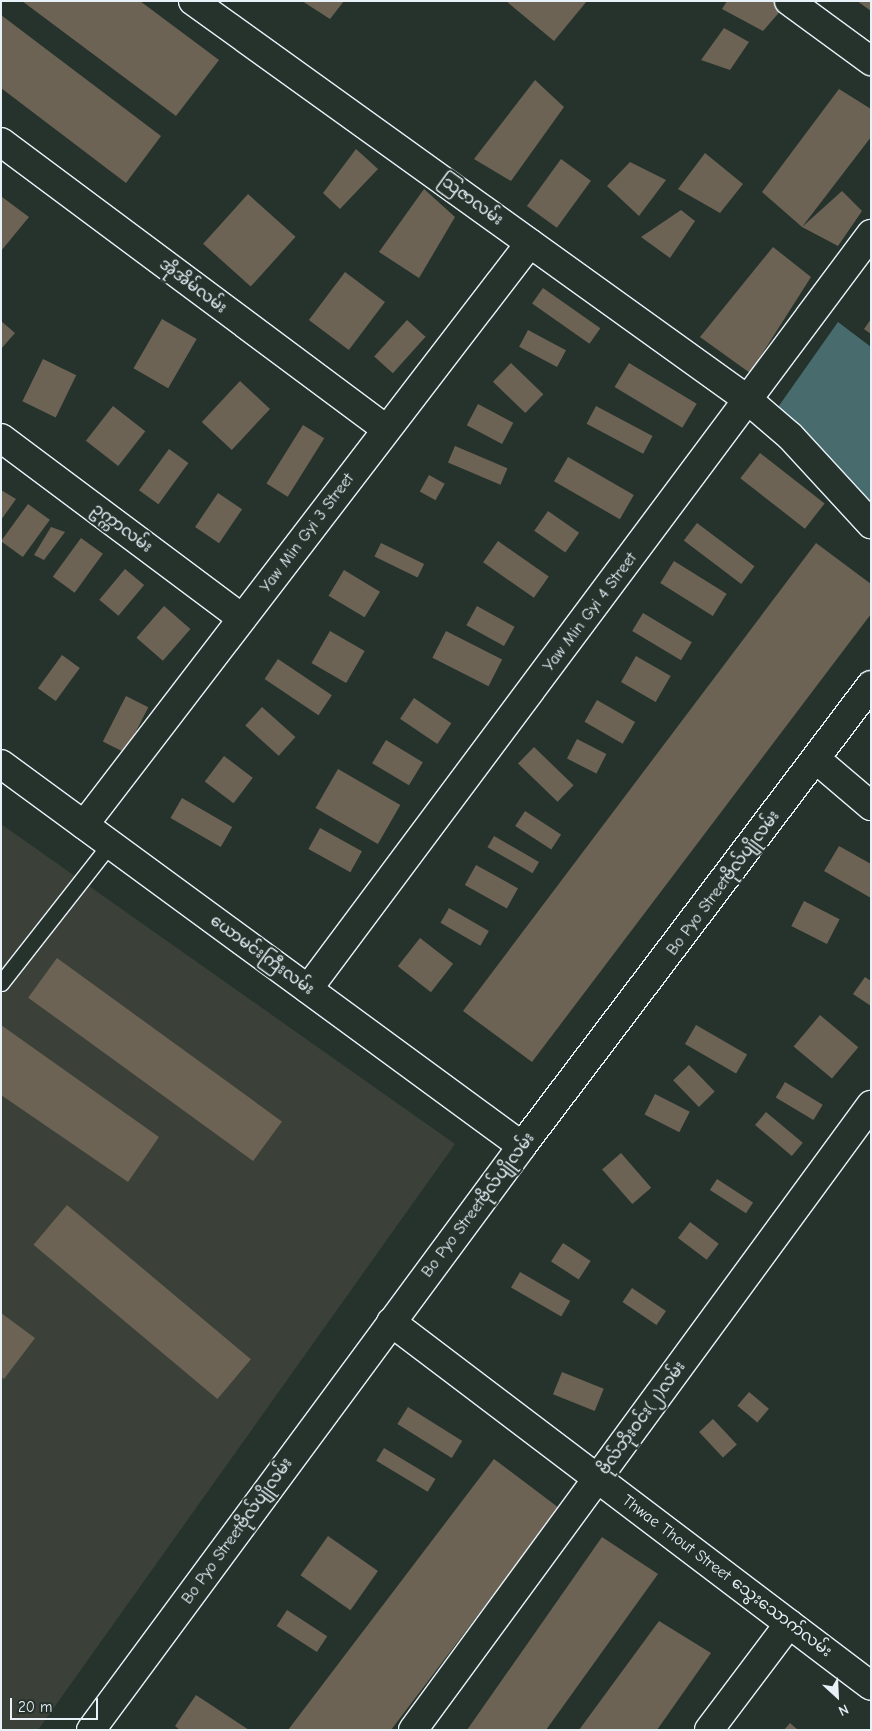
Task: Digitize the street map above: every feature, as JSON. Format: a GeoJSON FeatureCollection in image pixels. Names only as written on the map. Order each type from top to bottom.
{"type":"FeatureCollection","features":[{"type":"Feature","properties":{"kind":"street","name":"သြဇာလမ်း"},"geometry":{"type":"LineString","coordinates":[[193,1],[748,400],[790,436],[871,524]]}},
{"type":"Feature","properties":{"kind":"street"},"geometry":{"type":"LineString","coordinates":[[789,1],[871,61]]}},
{"type":"Feature","properties":{"kind":"street","name":"အိုအိမ်လမ်း"},"geometry":{"type":"LineString","coordinates":[[1,142],[386,429]]}},
{"type":"Feature","properties":{"kind":"street","name":"Yaw Min Gyi 4 Street"},"geometry":{"type":"LineString","coordinates":[[308,989],[871,234]]}},
{"type":"Feature","properties":{"kind":"street","name":"Yaw Min Gyi 3 Street"},"geometry":{"type":"LineString","coordinates":[[84,825],[530,243]]}},
{"type":"Feature","properties":{"kind":"street","name":"ဥက္ကာလမ်း"},"geometry":{"type":"LineString","coordinates":[[1,438],[242,618]]}},
{"type":"Feature","properties":{"kind":"street","name":"Bo Pyo Streetဗိုလ်ပျိုလမ်း"},"geometry":{"type":"LineString","coordinates":[[91,1730],[522,1146],[817,760],[871,685]]}},
{"type":"Feature","properties":{"kind":"street"},"geometry":{"type":"LineString","coordinates":[[817,760],[871,806]]}},
{"type":"Feature","properties":{"kind":"street","name":"ယောမင်းကြီးလမ်း"},"geometry":{"type":"LineString","coordinates":[[1,764],[522,1146]]}},
{"type":"Feature","properties":{"kind":"street","name":"ဗိုလ်ဘိုးဝင်း(၂)လမ်း"},"geometry":{"type":"LineString","coordinates":[[413,1730],[871,1105]]}},
{"type":"Feature","properties":{"kind":"street","name":"Thwae Thout Street သွေးသောက်လမ်း"},"geometry":{"type":"LineString","coordinates":[[391,1322],[871,1686]]}},
{"type":"Feature","properties":{"kind":"street"},"geometry":{"type":"LineString","coordinates":[[709,1730],[789,1624]]}},
{"type":"Feature","properties":{"kind":"lane"},"geometry":{"type":"LineString","coordinates":[[1,983],[110,844]]}},
{"type":"Feature","properties":{"kind":"shaded area"},"geometry":{"type":"Polygon","coordinates":[[[1,824],[455,1144],[38,1730],[1,1730],[1,824]]]}},
{"type":"Feature","properties":{"kind":"water"},"geometry":{"type":"Polygon","coordinates":[[[838,322],[871,347],[871,505],[776,410],[838,322]]]}},
{"type":"Feature","properties":{"kind":"building"},"geometry":{"type":"Polygon","coordinates":[[[22,1],[140,1],[219,60],[176,116],[22,1]]]}},
{"type":"Feature","properties":{"kind":"building"},"geometry":{"type":"Polygon","coordinates":[[[302,1],[344,1],[330,19],[302,1]]]}},
{"type":"Feature","properties":{"kind":"building"},"geometry":{"type":"Polygon","coordinates":[[[506,1],[587,1],[554,41],[506,1]]]}},
{"type":"Feature","properties":{"kind":"building"},"geometry":{"type":"Polygon","coordinates":[[[727,1],[773,1],[783,8],[763,31],[722,9],[727,1]]]}},
{"type":"Feature","properties":{"kind":"building"},"geometry":{"type":"Polygon","coordinates":[[[857,1],[871,1],[871,11],[857,1]]]}},
{"type":"Feature","properties":{"kind":"building"},"geometry":{"type":"Polygon","coordinates":[[[1,15],[161,136],[126,183],[1,88],[1,15]]]}},
{"type":"Feature","properties":{"kind":"building"},"geometry":{"type":"Polygon","coordinates":[[[724,28],[749,42],[730,70],[701,60],[724,28]]]}},
{"type":"Feature","properties":{"kind":"building"},"geometry":{"type":"Polygon","coordinates":[[[535,80],[564,107],[511,181],[474,159],[535,80]]]}},
{"type":"Feature","properties":{"kind":"building"},"geometry":{"type":"Polygon","coordinates":[[[839,89],[871,109],[871,137],[802,227],[762,192],[839,89]]]}},
{"type":"Feature","properties":{"kind":"building"},"geometry":{"type":"Polygon","coordinates":[[[356,149],[378,169],[340,209],[323,193],[356,149]]]}},
{"type":"Feature","properties":{"kind":"building"},"geometry":{"type":"Polygon","coordinates":[[[705,153],[743,184],[720,213],[678,189],[705,153]]]}},
{"type":"Feature","properties":{"kind":"building"},"geometry":{"type":"Polygon","coordinates":[[[561,159],[591,181],[557,228],[527,206],[561,159]]]}},
{"type":"Feature","properties":{"kind":"building"},"geometry":{"type":"Polygon","coordinates":[[[630,162],[666,180],[639,216],[607,186],[630,162]]]}},
{"type":"Feature","properties":{"kind":"building"},"geometry":{"type":"Polygon","coordinates":[[[424,189],[455,217],[419,278],[379,252],[424,189]]]}},
{"type":"Feature","properties":{"kind":"building"},"geometry":{"type":"Polygon","coordinates":[[[842,191],[862,211],[838,246],[802,227],[842,191]]]}},
{"type":"Feature","properties":{"kind":"building"},"geometry":{"type":"Polygon","coordinates":[[[248,194],[296,237],[251,287],[203,244],[248,194]]]}},
{"type":"Feature","properties":{"kind":"building"},"geometry":{"type":"Polygon","coordinates":[[[1,198],[29,217],[1,251],[1,198]]]}},
{"type":"Feature","properties":{"kind":"building"},"geometry":{"type":"Polygon","coordinates":[[[681,210],[695,221],[670,258],[641,237],[681,210]]]}},
{"type":"Feature","properties":{"kind":"building"},"geometry":{"type":"Polygon","coordinates":[[[773,247],[811,277],[750,373],[700,337],[773,247]]]}},
{"type":"Feature","properties":{"kind":"building"},"geometry":{"type":"Polygon","coordinates":[[[345,272],[385,302],[349,350],[309,320],[345,272]]]}},
{"type":"Feature","properties":{"kind":"building"},"geometry":{"type":"Polygon","coordinates":[[[543,288],[600,328],[589,344],[532,304],[543,288]]]}},
{"type":"Feature","properties":{"kind":"building"},"geometry":{"type":"Polygon","coordinates":[[[162,319],[197,339],[168,388],[134,368],[162,319]]]}},
{"type":"Feature","properties":{"kind":"building"},"geometry":{"type":"Polygon","coordinates":[[[871,319],[871,334],[864,329],[871,319]]]}},
{"type":"Feature","properties":{"kind":"building"},"geometry":{"type":"Polygon","coordinates":[[[407,320],[426,337],[393,373],[374,356],[407,320]]]}},
{"type":"Feature","properties":{"kind":"building"},"geometry":{"type":"Polygon","coordinates":[[[1,321],[15,333],[1,349],[1,321]]]}},
{"type":"Feature","properties":{"kind":"building"},"geometry":{"type":"Polygon","coordinates":[[[528,330],[566,350],[557,367],[519,347],[528,330]]]}},
{"type":"Feature","properties":{"kind":"building"},"geometry":{"type":"Polygon","coordinates":[[[43,359],[76,375],[56,417],[22,401],[43,359]]]}},
{"type":"Feature","properties":{"kind":"building"},"geometry":{"type":"Polygon","coordinates":[[[511,363],[543,394],[525,413],[493,382],[511,363]]]}},
{"type":"Feature","properties":{"kind":"building"},"geometry":{"type":"Polygon","coordinates":[[[629,363],[697,404],[682,428],[615,387],[629,363]]]}},
{"type":"Feature","properties":{"kind":"building"},"geometry":{"type":"Polygon","coordinates":[[[240,381],[270,409],[232,450],[202,422],[240,381]]]}},
{"type":"Feature","properties":{"kind":"building"},"geometry":{"type":"Polygon","coordinates":[[[478,404],[513,423],[502,444],[467,425],[478,404]]]}},
{"type":"Feature","properties":{"kind":"building"},"geometry":{"type":"Polygon","coordinates":[[[113,406],[145,431],[118,466],[86,441],[113,406]]]}},
{"type":"Feature","properties":{"kind":"building"},"geometry":{"type":"Polygon","coordinates":[[[596,406],[653,436],[643,454],[587,424],[596,406]]]}},
{"type":"Feature","properties":{"kind":"building"},"geometry":{"type":"Polygon","coordinates":[[[303,425],[324,438],[288,497],[266,484],[303,425]]]}},
{"type":"Feature","properties":{"kind":"building"},"geometry":{"type":"Polygon","coordinates":[[[455,446],[507,468],[500,485],[448,463],[455,446]]]}},
{"type":"Feature","properties":{"kind":"building"},"geometry":{"type":"Polygon","coordinates":[[[169,449],[188,463],[158,504],[139,490],[169,449]]]}},
{"type":"Feature","properties":{"kind":"building"},"geometry":{"type":"Polygon","coordinates":[[[760,453],[825,503],[805,529],[740,478],[760,453]]]}},
{"type":"Feature","properties":{"kind":"building"},"geometry":{"type":"Polygon","coordinates":[[[568,457],[634,495],[620,519],[554,481],[568,457]]]}},
{"type":"Feature","properties":{"kind":"building"},"geometry":{"type":"Polygon","coordinates":[[[429,475],[445,484],[436,500],[420,492],[429,475]]]}},
{"type":"Feature","properties":{"kind":"building"},"geometry":{"type":"Polygon","coordinates":[[[1,490],[16,499],[1,520],[1,490]]]}},
{"type":"Feature","properties":{"kind":"building"},"geometry":{"type":"Polygon","coordinates":[[[218,493],[242,509],[219,543],[195,527],[218,493]]]}},
{"type":"Feature","properties":{"kind":"building"},"geometry":{"type":"Polygon","coordinates":[[[28,504],[50,520],[23,557],[1,541],[28,504]]]}},
{"type":"Feature","properties":{"kind":"building"},"geometry":{"type":"Polygon","coordinates":[[[548,511],[579,533],[565,552],[534,531],[548,511]]]}},
{"type":"Feature","properties":{"kind":"building"},"geometry":{"type":"Polygon","coordinates":[[[697,523],[755,566],[741,584],[684,541],[697,523]]]}},
{"type":"Feature","properties":{"kind":"building"},"geometry":{"type":"Polygon","coordinates":[[[51,527],[65,532],[44,560],[34,555],[51,527]]]}},
{"type":"Feature","properties":{"kind":"building"},"geometry":{"type":"Polygon","coordinates":[[[81,538],[103,554],[75,593],[53,577],[81,538]]]}},
{"type":"Feature","properties":{"kind":"building"},"geometry":{"type":"Polygon","coordinates":[[[498,541],[549,577],[534,598],[483,562],[498,541]]]}},
{"type":"Feature","properties":{"kind":"building"},"geometry":{"type":"Polygon","coordinates":[[[381,543],[424,564],[418,578],[374,556],[381,543]]]}},
{"type":"Feature","properties":{"kind":"building"},"geometry":{"type":"Polygon","coordinates":[[[816,543],[871,584],[871,614],[532,1062],[463,1011],[816,543]]]}},
{"type":"Feature","properties":{"kind":"building"},"geometry":{"type":"Polygon","coordinates":[[[674,561],[727,594],[713,616],[660,583],[674,561]]]}},
{"type":"Feature","properties":{"kind":"building"},"geometry":{"type":"Polygon","coordinates":[[[125,569],[144,585],[118,616],[99,600],[125,569]]]}},
{"type":"Feature","properties":{"kind":"building"},"geometry":{"type":"Polygon","coordinates":[[[344,570],[380,592],[365,617],[329,596],[344,570]]]}},
{"type":"Feature","properties":{"kind":"building"},"geometry":{"type":"Polygon","coordinates":[[[164,606],[190,629],[163,661],[136,638],[164,606]]]}},
{"type":"Feature","properties":{"kind":"building"},"geometry":{"type":"Polygon","coordinates":[[[477,606],[515,627],[504,646],[466,625],[477,606]]]}},
{"type":"Feature","properties":{"kind":"building"},"geometry":{"type":"Polygon","coordinates":[[[643,613],[692,642],[681,660],[632,631],[643,613]]]}},
{"type":"Feature","properties":{"kind":"building"},"geometry":{"type":"Polygon","coordinates":[[[330,631],[365,651],[346,683],[312,663],[330,631]]]}},
{"type":"Feature","properties":{"kind":"building"},"geometry":{"type":"Polygon","coordinates":[[[446,631],[502,660],[489,686],[432,658],[446,631]]]}},
{"type":"Feature","properties":{"kind":"building"},"geometry":{"type":"Polygon","coordinates":[[[62,655],[80,668],[56,701],[38,688],[62,655]]]}},
{"type":"Feature","properties":{"kind":"building"},"geometry":{"type":"Polygon","coordinates":[[[636,656],[671,676],[656,702],[621,682],[636,656]]]}},
{"type":"Feature","properties":{"kind":"building"},"geometry":{"type":"Polygon","coordinates":[[[278,659],[332,695],[318,715],[265,679],[278,659]]]}},
{"type":"Feature","properties":{"kind":"building"},"geometry":{"type":"Polygon","coordinates":[[[126,696],[148,707],[125,753],[103,741],[126,696]]]}},
{"type":"Feature","properties":{"kind":"building"},"geometry":{"type":"Polygon","coordinates":[[[414,698],[451,723],[437,744],[400,719],[414,698]]]}},
{"type":"Feature","properties":{"kind":"building"},"geometry":{"type":"Polygon","coordinates":[[[597,700],[635,722],[623,744],[584,722],[597,700]]]}},
{"type":"Feature","properties":{"kind":"building"},"geometry":{"type":"Polygon","coordinates":[[[262,707],[295,737],[279,756],[245,726],[262,707]]]}},
{"type":"Feature","properties":{"kind":"building"},"geometry":{"type":"Polygon","coordinates":[[[577,739],[606,754],[596,774],[567,759],[577,739]]]}},
{"type":"Feature","properties":{"kind":"building"},"geometry":{"type":"Polygon","coordinates":[[[386,740],[423,762],[409,785],[372,763],[386,740]]]}},
{"type":"Feature","properties":{"kind":"building"},"geometry":{"type":"Polygon","coordinates":[[[534,747],[574,785],[558,802],[518,764],[534,747]]]}},
{"type":"Feature","properties":{"kind":"building"},"geometry":{"type":"Polygon","coordinates":[[[224,756],[253,778],[233,803],[205,782],[224,756]]]}},
{"type":"Feature","properties":{"kind":"building"},"geometry":{"type":"Polygon","coordinates":[[[338,769],[400,805],[378,844],[316,808],[338,769]]]}},
{"type":"Feature","properties":{"kind":"building"},"geometry":{"type":"Polygon","coordinates":[[[182,798],[232,827],[221,847],[170,818],[182,798]]]}},
{"type":"Feature","properties":{"kind":"building"},"geometry":{"type":"Polygon","coordinates":[[[525,811],[561,834],[551,850],[515,826],[525,811]]]}},
{"type":"Feature","properties":{"kind":"building"},"geometry":{"type":"Polygon","coordinates":[[[320,828],[362,851],[350,872],[308,849],[320,828]]]}},
{"type":"Feature","properties":{"kind":"building"},"geometry":{"type":"Polygon","coordinates":[[[494,836],[539,862],[533,873],[488,847],[494,836]]]}},
{"type":"Feature","properties":{"kind":"building"},"geometry":{"type":"Polygon","coordinates":[[[839,846],[871,864],[871,898],[824,871],[839,846]]]}},
{"type":"Feature","properties":{"kind":"building"},"geometry":{"type":"Polygon","coordinates":[[[476,865],[518,888],[507,908],[465,885],[476,865]]]}},
{"type":"Feature","properties":{"kind":"building"},"geometry":{"type":"Polygon","coordinates":[[[804,901],[840,919],[827,944],[791,926],[804,901]]]}},
{"type":"Feature","properties":{"kind":"building"},"geometry":{"type":"Polygon","coordinates":[[[449,908],[489,931],[480,946],[441,923],[449,908]]]}},
{"type":"Feature","properties":{"kind":"building"},"geometry":{"type":"Polygon","coordinates":[[[420,938],[453,964],[431,992],[398,966],[420,938]]]}},
{"type":"Feature","properties":{"kind":"building"},"geometry":{"type":"Polygon","coordinates":[[[57,958],[282,1121],[253,1161],[28,998],[57,958]]]}},
{"type":"Feature","properties":{"kind":"building"},"geometry":{"type":"Polygon","coordinates":[[[865,977],[871,981],[871,1006],[853,994],[865,977]]]}},
{"type":"Feature","properties":{"kind":"building"},"geometry":{"type":"Polygon","coordinates":[[[820,1015],[858,1047],[832,1079],[794,1046],[820,1015]]]}},
{"type":"Feature","properties":{"kind":"building"},"geometry":{"type":"Polygon","coordinates":[[[1,1025],[159,1137],[128,1182],[1,1095],[1,1025]]]}},
{"type":"Feature","properties":{"kind":"building"},"geometry":{"type":"Polygon","coordinates":[[[696,1025],[747,1054],[736,1074],[685,1044],[696,1025]]]}},
{"type":"Feature","properties":{"kind":"building"},"geometry":{"type":"Polygon","coordinates":[[[689,1065],[715,1092],[699,1107],[673,1080],[689,1065]]]}},
{"type":"Feature","properties":{"kind":"building"},"geometry":{"type":"Polygon","coordinates":[[[785,1082],[823,1105],[813,1120],[776,1097],[785,1082]]]}},
{"type":"Feature","properties":{"kind":"building"},"geometry":{"type":"Polygon","coordinates":[[[655,1094],[690,1112],[679,1132],[645,1114],[655,1094]]]}},
{"type":"Feature","properties":{"kind":"building"},"geometry":{"type":"Polygon","coordinates":[[[766,1112],[803,1143],[792,1156],[755,1125],[766,1112]]]}},
{"type":"Feature","properties":{"kind":"building"},"geometry":{"type":"Polygon","coordinates":[[[621,1153],[651,1188],[632,1204],[602,1169],[621,1153]]]}},
{"type":"Feature","properties":{"kind":"building"},"geometry":{"type":"Polygon","coordinates":[[[717,1179],[753,1202],[746,1213],[710,1190],[717,1179]]]}},
{"type":"Feature","properties":{"kind":"building"},"geometry":{"type":"Polygon","coordinates":[[[67,1205],[251,1359],[217,1399],[34,1245],[67,1205]]]}},
{"type":"Feature","properties":{"kind":"building"},"geometry":{"type":"Polygon","coordinates":[[[690,1222],[719,1244],[707,1260],[678,1238],[690,1222]]]}},
{"type":"Feature","properties":{"kind":"building"},"geometry":{"type":"Polygon","coordinates":[[[563,1243],[591,1261],[579,1279],[551,1261],[563,1243]]]}},
{"type":"Feature","properties":{"kind":"building"},"geometry":{"type":"Polygon","coordinates":[[[520,1272],[570,1301],[561,1317],[511,1288],[520,1272]]]}},
{"type":"Feature","properties":{"kind":"building"},"geometry":{"type":"Polygon","coordinates":[[[632,1288],[666,1311],[656,1325],[622,1302],[632,1288]]]}},
{"type":"Feature","properties":{"kind":"building"},"geometry":{"type":"Polygon","coordinates":[[[1,1313],[35,1338],[4,1379],[1,1377],[1,1313]]]}},
{"type":"Feature","properties":{"kind":"building"},"geometry":{"type":"Polygon","coordinates":[[[562,1372],[604,1389],[595,1411],[553,1394],[562,1372]]]}},
{"type":"Feature","properties":{"kind":"building"},"geometry":{"type":"Polygon","coordinates":[[[749,1392],[769,1409],[757,1423],[737,1406],[749,1392]]]}},
{"type":"Feature","properties":{"kind":"building"},"geometry":{"type":"Polygon","coordinates":[[[408,1407],[462,1441],[452,1458],[397,1424],[408,1407]]]}},
{"type":"Feature","properties":{"kind":"building"},"geometry":{"type":"Polygon","coordinates":[[[713,1419],[737,1445],[723,1458],[699,1432],[713,1419]]]}},
{"type":"Feature","properties":{"kind":"building"},"geometry":{"type":"Polygon","coordinates":[[[384,1448],[435,1479],[428,1492],[376,1461],[384,1448]]]}},
{"type":"Feature","properties":{"kind":"building"},"geometry":{"type":"Polygon","coordinates":[[[494,1459],[559,1508],[391,1730],[288,1730],[494,1459]]]}},
{"type":"Feature","properties":{"kind":"building"},"geometry":{"type":"Polygon","coordinates":[[[328,1536],[378,1571],[350,1610],[300,1575],[328,1536]]]}},
{"type":"Feature","properties":{"kind":"building"},"geometry":{"type":"Polygon","coordinates":[[[602,1537],[658,1574],[546,1730],[467,1730],[602,1537]]]}},
{"type":"Feature","properties":{"kind":"building"},"geometry":{"type":"Polygon","coordinates":[[[287,1610],[327,1636],[317,1652],[277,1626],[287,1610]]]}},
{"type":"Feature","properties":{"kind":"building"},"geometry":{"type":"Polygon","coordinates":[[[659,1621],[711,1653],[657,1730],[579,1730],[659,1621]]]}},
{"type":"Feature","properties":{"kind":"building"},"geometry":{"type":"Polygon","coordinates":[[[196,1695],[249,1730],[180,1730],[175,1726],[196,1695]]]}},
{"type":"Feature","properties":{"kind":"building"},"geometry":{"type":"Polygon","coordinates":[[[790,1723],[798,1730],[784,1730],[790,1723]]]}}]}
